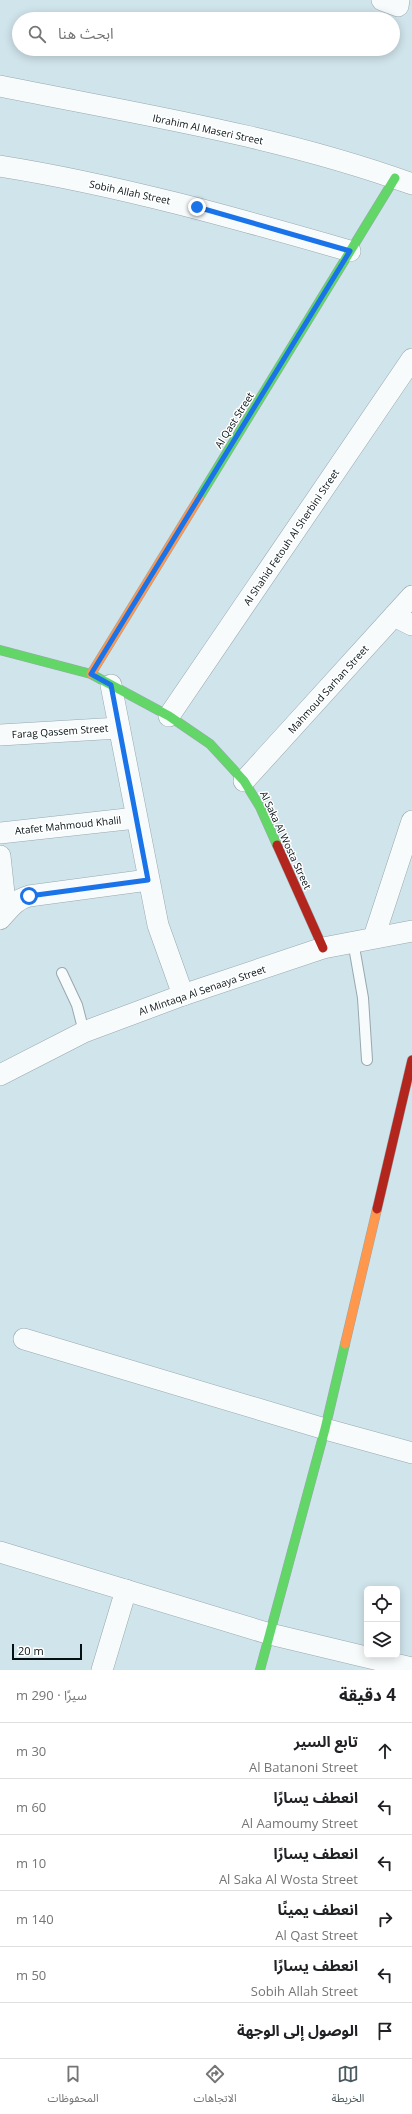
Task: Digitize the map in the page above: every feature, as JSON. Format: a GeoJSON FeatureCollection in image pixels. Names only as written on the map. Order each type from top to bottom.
{"type":"FeatureCollection","features":[{"type":"Feature","properties":{"kind":"street","name":"Ibrahim Al Maseri Street"},"geometry":{"type":"LineString","coordinates":[[0,86],[239,135],[318,155],[403,181]]}},
{"type":"Feature","properties":{"kind":"street","name":"Sobih Allah Street"},"geometry":{"type":"LineString","coordinates":[[0,166],[40,173],[197,207],[350,251]]}},
{"type":"Feature","properties":{"kind":"street","name":"Al Qast Street"},"geometry":{"type":"LineString","coordinates":[[91,674],[350,251],[403,181]]}},
{"type":"Feature","properties":{"kind":"street","name":"Al Shahid Fetouh Al Sherbini Street"},"geometry":{"type":"LineString","coordinates":[[169,716],[412,359]]}},
{"type":"Feature","properties":{"kind":"street","name":"Mahmoud Sarhan Street"},"geometry":{"type":"LineString","coordinates":[[244,780],[403,621],[412,596]]}},
{"type":"Feature","properties":{"kind":"street","name":"Al Saka Al Wosta Street"},"geometry":{"type":"LineString","coordinates":[[0,652],[91,674],[169,716],[210,744],[244,780],[260,807],[323,948]]}},
{"type":"Feature","properties":{"kind":"street"},"geometry":{"type":"LineString","coordinates":[[111,685],[158,925],[183,995]]}},
{"type":"Feature","properties":{"kind":"street","name":"Farag Qassem Street"},"geometry":{"type":"LineString","coordinates":[[0,735],[119,728]]}},
{"type":"Feature","properties":{"kind":"street","name":"Atafet Mahmoud Khalil"},"geometry":{"type":"LineString","coordinates":[[0,833],[136,818]]}},
{"type":"Feature","properties":{"kind":"street"},"geometry":{"type":"LineString","coordinates":[[374,937],[412,821]]}},
{"type":"Feature","properties":{"kind":"street"},"geometry":{"type":"LineString","coordinates":[[0,856],[3,916]]}},
{"type":"Feature","properties":{"kind":"street"},"geometry":{"type":"LineString","coordinates":[[3,916],[20,899],[29,896],[148,880]]}},
{"type":"Feature","properties":{"kind":"street","name":"Al Mintaqa Al Senaaya Street"},"geometry":{"type":"LineString","coordinates":[[0,1075],[84,1032],[183,995],[323,948],[353,941],[412,931]]}},
{"type":"Feature","properties":{"kind":"street"},"geometry":{"type":"LineString","coordinates":[[260,1670],[325,1429],[412,1060]]}},
{"type":"Feature","properties":{"kind":"street"},"geometry":{"type":"LineString","coordinates":[[24,1339],[325,1429],[412,1453]]}},
{"type":"Feature","properties":{"kind":"street"},"geometry":{"type":"LineString","coordinates":[[0,1552],[270,1634],[412,1668]]}},
{"type":"Feature","properties":{"kind":"street"},"geometry":{"type":"LineString","coordinates":[[102,1670],[126,1590]]}},
{"type":"Feature","properties":{"kind":"lane"},"geometry":{"type":"LineString","coordinates":[[353,941],[363,998],[367,1060]]}},
{"type":"Feature","properties":{"kind":"lane"},"geometry":{"type":"LineString","coordinates":[[62,973],[77,1005],[84,1032]]}},
{"type":"Feature","properties":{"kind":"traffic: fast"},"geometry":{"type":"LineString","coordinates":[[199,498],[395,178]]}},
{"type":"Feature","properties":{"kind":"traffic: fast"},"geometry":{"type":"LineString","coordinates":[[0,650],[91,674],[169,716],[210,744],[244,781],[260,807],[277,845]]}},
{"type":"Feature","properties":{"kind":"traffic: fast"},"geometry":{"type":"LineString","coordinates":[[260,1670],[325,1429],[345,1344]]}},
{"type":"Feature","properties":{"kind":"traffic: slow"},"geometry":{"type":"LineString","coordinates":[[91,674],[199,498]]}},
{"type":"Feature","properties":{"kind":"traffic: slow"},"geometry":{"type":"LineString","coordinates":[[345,1344],[377,1209]]}},
{"type":"Feature","properties":{"kind":"traffic: jam"},"geometry":{"type":"LineString","coordinates":[[277,845],[323,948]]}},
{"type":"Feature","properties":{"kind":"traffic: jam"},"geometry":{"type":"LineString","coordinates":[[377,1209],[412,1060]]}},
{"type":"Feature","properties":{"kind":"route"},"geometry":{"type":"LineString","coordinates":[[29,896],[148,880],[111,685],[91,674],[350,251],[197,207]]}}]}
